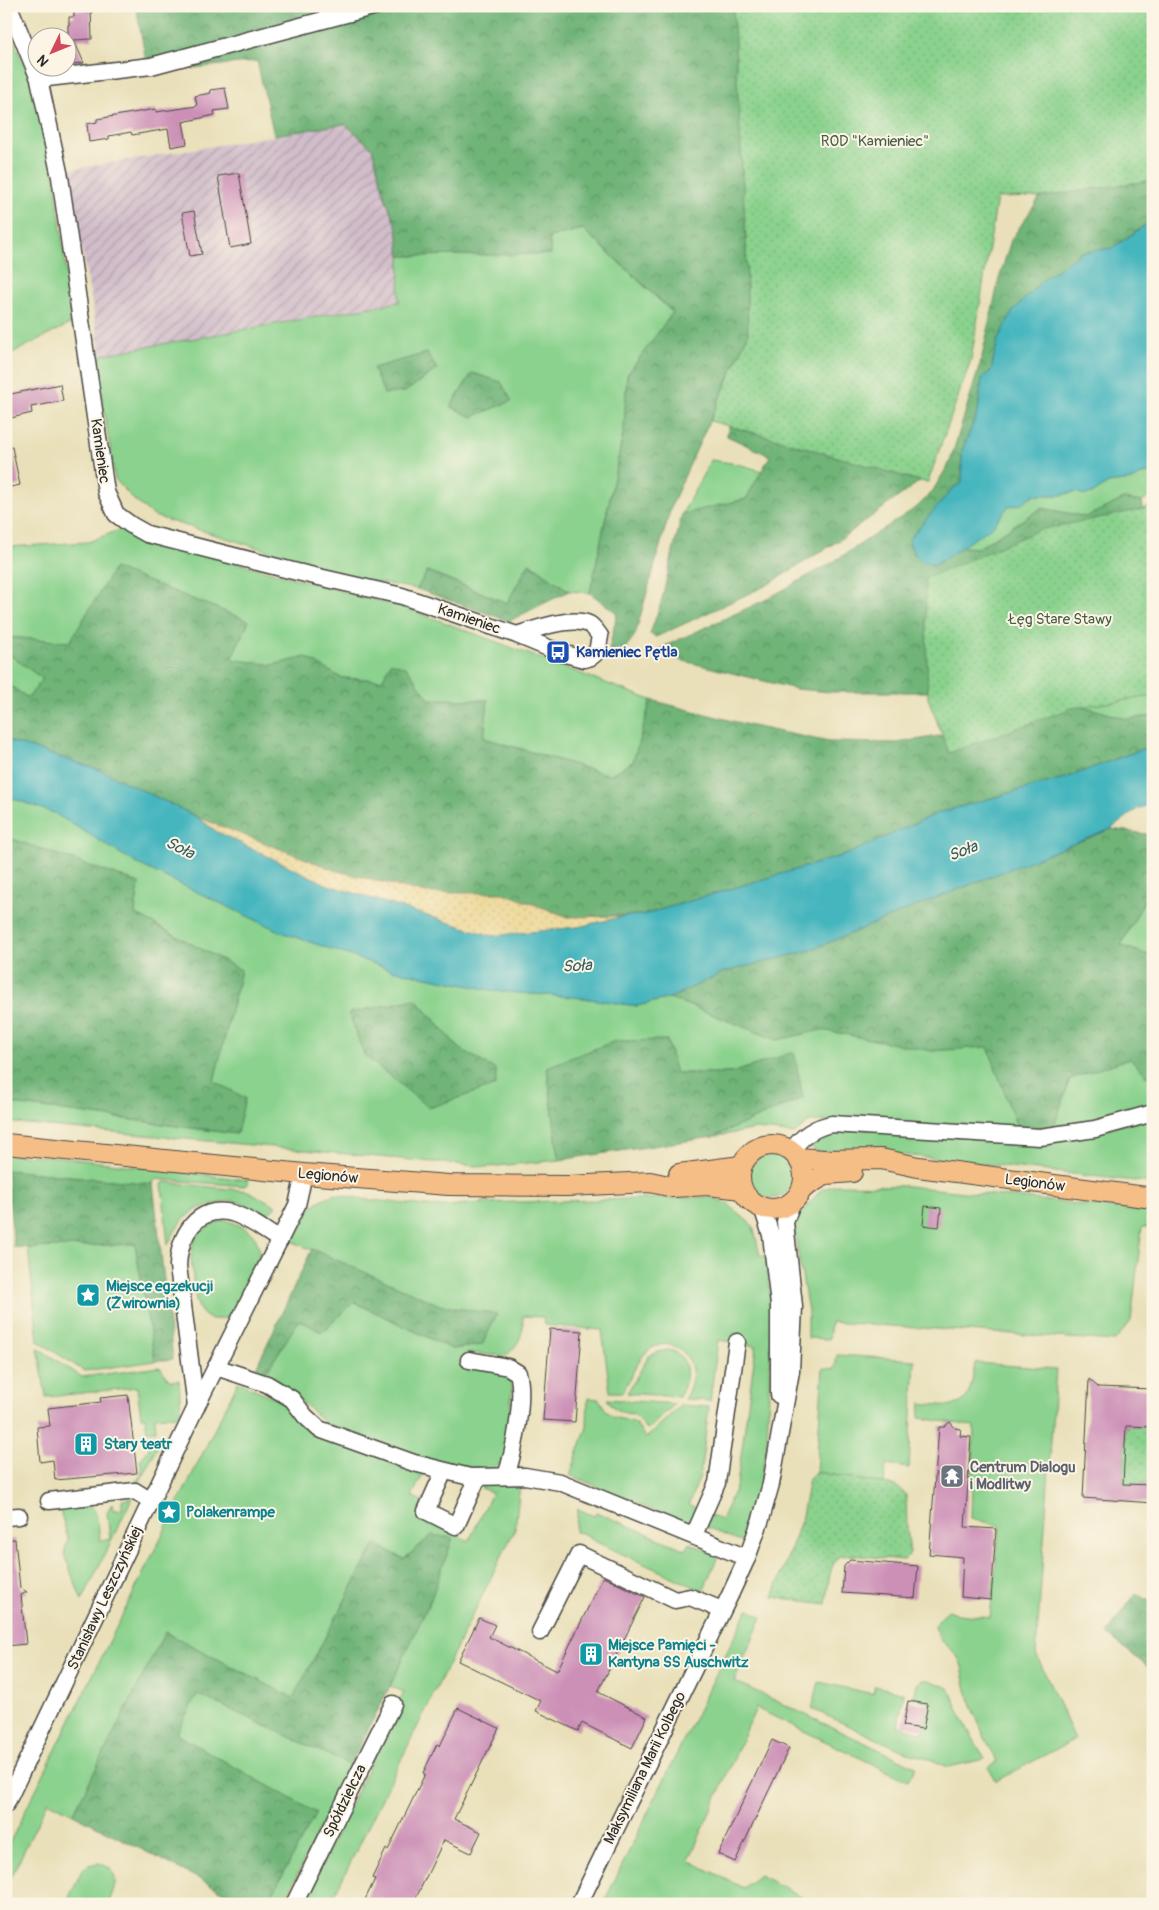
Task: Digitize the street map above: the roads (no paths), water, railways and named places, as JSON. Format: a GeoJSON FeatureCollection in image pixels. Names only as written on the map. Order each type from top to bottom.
{"type":"FeatureCollection","features":[{"type":"Feature","properties":{"kind":"main road","name":"Legionów"},"geometry":{"type":"LineString","coordinates":[[6,1144],[304,1174],[449,1185],[568,1186],[650,1182],[673,1187],[708,1185],[742,1189]]}},
{"type":"Feature","properties":{"kind":"main road"},"geometry":{"type":"LineString","coordinates":[[772,1144],[782,1146],[795,1154],[804,1172],[797,1195],[782,1208],[772,1209],[753,1203],[742,1189],[740,1181],[742,1166],[746,1157],[753,1150],[772,1144]]}},
{"type":"Feature","properties":{"kind":"main road","name":"Legionów"},"geometry":{"type":"LineString","coordinates":[[795,1154],[824,1160],[881,1159],[918,1168],[1153,1198]]}},
{"type":"Feature","properties":{"kind":"main road","name":"Legionów"},"geometry":{"type":"LineString","coordinates":[[650,1182],[668,1175],[742,1166]]}},
{"type":"Feature","properties":{"kind":"main road","name":"Legionów"},"geometry":{"type":"LineString","coordinates":[[797,1195],[826,1174],[918,1168]]}},
{"type":"Feature","properties":{"kind":"street","name":"Kamieniec"},"geometry":{"type":"LineString","coordinates":[[9,6],[39,79],[60,177],[106,492],[116,514],[147,534],[402,596],[517,635]]}},
{"type":"Feature","properties":{"kind":"street"},"geometry":{"type":"LineString","coordinates":[[39,79],[151,66],[376,6]]}},
{"type":"Feature","properties":{"kind":"street"},"geometry":{"type":"LineString","coordinates":[[795,1154],[798,1141],[809,1131],[832,1124],[1040,1137],[1095,1129],[1153,1113]]}},
{"type":"Feature","properties":{"kind":"street","name":"Stanisławy Leszczyńskiej"},"geometry":{"type":"LineString","coordinates":[[6,1804],[196,1407],[297,1205],[304,1174]]}},
{"type":"Feature","properties":{"kind":"street","name":"Maksymiliana Marii Kolbego"},"geometry":{"type":"LineString","coordinates":[[579,1904],[747,1558],[762,1520],[771,1484],[791,1371],[794,1306],[785,1222],[797,1195]]}},
{"type":"Feature","properties":{"kind":"street","name":"Maksymiliana Marii Kolbego"},"geometry":{"type":"LineString","coordinates":[[762,1207],[771,1235],[779,1305],[779,1434]]}},
{"type":"Feature","properties":{"kind":"street"},"geometry":{"type":"LineString","coordinates":[[196,1407],[178,1266],[178,1253],[186,1232],[193,1223],[207,1213],[222,1212],[242,1216],[280,1240]]}},
{"type":"Feature","properties":{"kind":"street"},"geometry":{"type":"LineString","coordinates":[[694,1536],[717,1483],[737,1342]]}},
{"type":"Feature","properties":{"kind":"street"},"geometry":{"type":"LineString","coordinates":[[469,1360],[508,1367],[518,1373],[520,1382],[519,1402],[512,1459],[506,1476]]}},
{"type":"Feature","properties":{"kind":"street"},"geometry":{"type":"LineString","coordinates":[[216,1367],[267,1384],[292,1399],[305,1416],[320,1429],[414,1463],[470,1477],[532,1476],[560,1482],[747,1558]]}},
{"type":"Feature","properties":{"kind":"street"},"geometry":{"type":"LineString","coordinates":[[444,1471],[426,1511],[456,1526],[478,1477]]}},
{"type":"Feature","properties":{"kind":"street"},"geometry":{"type":"LineString","coordinates":[[49,1501],[135,1492],[152,1501]]}},
{"type":"Feature","properties":{"kind":"street"},"geometry":{"type":"LineString","coordinates":[[540,1632],[579,1554],[675,1600],[690,1597],[722,1610]]}},
{"type":"Feature","properties":{"kind":"street","name":"Spółdzielcza"},"geometry":{"type":"LineString","coordinates":[[300,1902],[393,1704]]}},
{"type":"Feature","properties":{"kind":"water"},"geometry":{"type":"Polygon","coordinates":[[[1153,220],[1153,473],[1145,473],[1132,480],[1108,483],[1092,494],[1084,495],[1075,492],[1061,495],[1033,495],[1021,504],[1008,507],[993,526],[935,565],[920,560],[914,553],[909,539],[953,488],[962,483],[962,451],[978,411],[982,378],[991,371],[998,339],[1013,311],[1044,279],[1082,252],[1112,248],[1153,220]]]}},
{"type":"Feature","properties":{"kind":"water","name":"Soła"},"geometry":{"type":"Polygon","coordinates":[[[6,740],[100,770],[197,817],[217,832],[328,885],[492,936],[578,927],[625,916],[643,915],[848,854],[938,813],[1068,777],[1153,745],[1153,803],[1137,809],[1111,829],[808,951],[724,972],[670,998],[637,1006],[583,998],[495,991],[392,970],[281,932],[136,863],[54,813],[6,796],[6,740]]]}},
{"type":"Feature","properties":{"kind":"place","name":"Kamieniec Pętla"},"geometry":{"type":"Point","coordinates":[558,652]}},
{"type":"Feature","properties":{"kind":"place","name":"Miejsce egzekucji (Żwirownia)"},"geometry":{"type":"Point","coordinates":[88,1295]}},
{"type":"Feature","properties":{"kind":"place","name":"Stary teatr"},"geometry":{"type":"Point","coordinates":[86,1444]}},
{"type":"Feature","properties":{"kind":"place","name":"Centrum Dialogu i Modlitwy"},"geometry":{"type":"Point","coordinates":[952,1476]}},
{"type":"Feature","properties":{"kind":"place","name":"Polakenrampe"},"geometry":{"type":"Point","coordinates":[169,1512]}},
{"type":"Feature","properties":{"kind":"place","name":"Miejsce Pamięci - Kantyna SS Auschwitz"},"geometry":{"type":"Point","coordinates":[591,1654]}},
{"type":"Feature","properties":{"kind":"park label","name":"ROD \"Kamieniec\""},"geometry":{"type":"Point","coordinates":[875,141]}},
{"type":"Feature","properties":{"kind":"park label","name":"Łęg Stare Stawy"},"geometry":{"type":"Point","coordinates":[1060,619]}}]}
